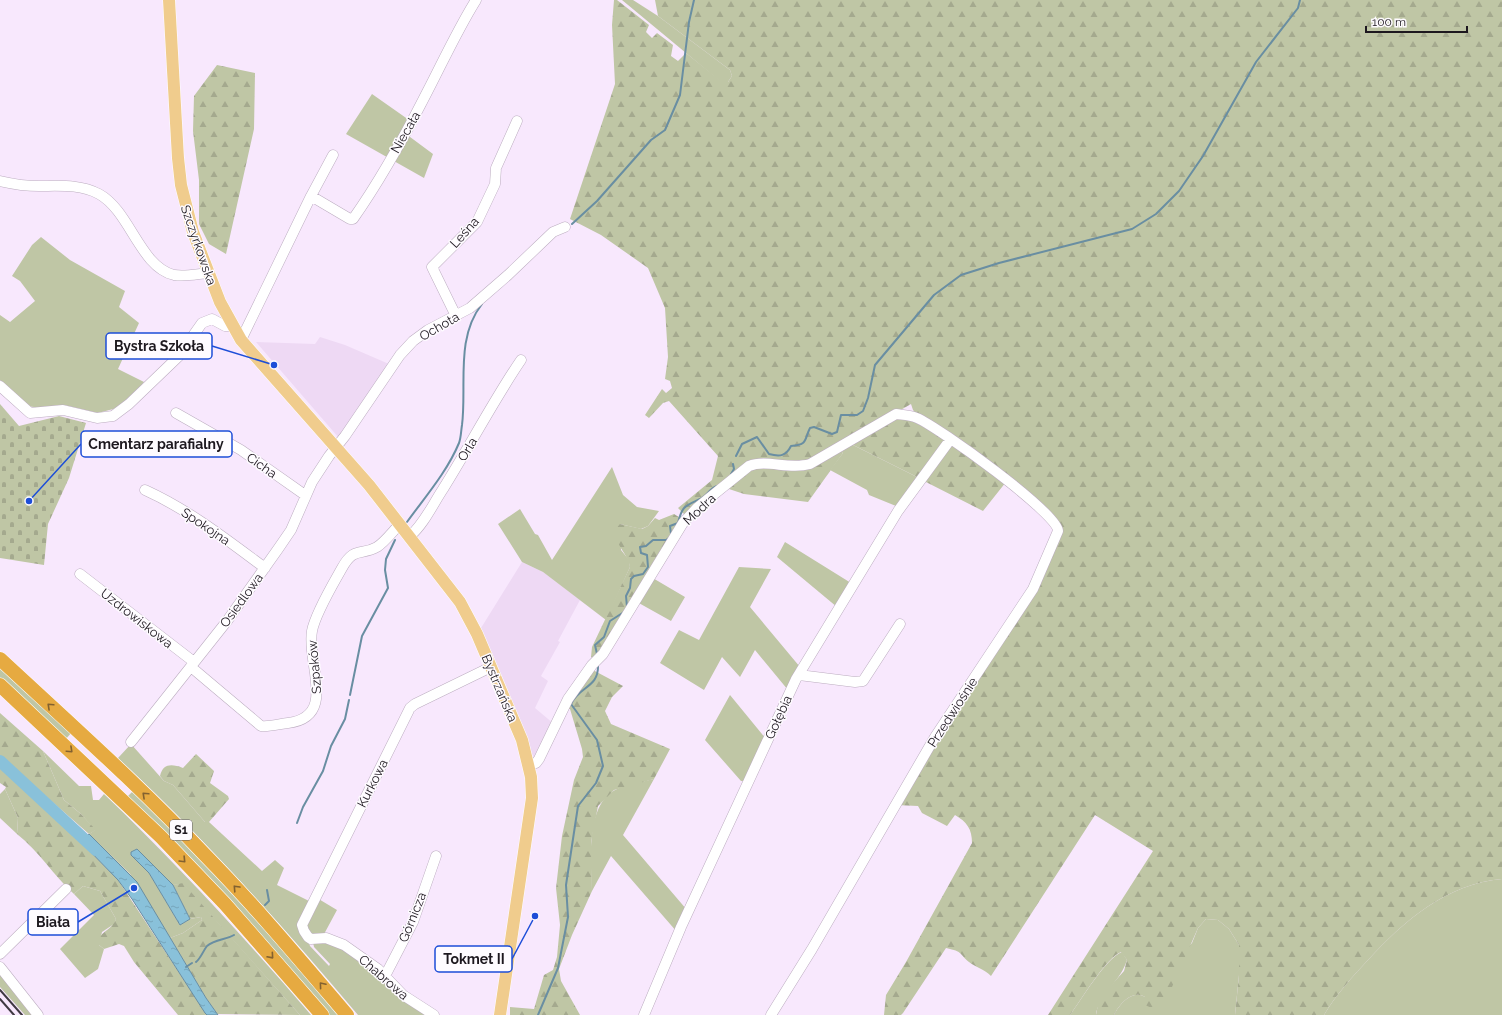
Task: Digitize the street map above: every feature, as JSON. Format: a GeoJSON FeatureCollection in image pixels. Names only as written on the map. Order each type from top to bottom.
{"type":"FeatureCollection","features":[{"type":"Feature","properties":{"kind":"highway","name":"S1"},"geometry":{"type":"LineString","coordinates":[[0,659],[154,803],[207,856],[274,930],[347,1015]]}},
{"type":"Feature","properties":{"kind":"highway","name":"S1"},"geometry":{"type":"LineString","coordinates":[[0,685],[167,843],[245,926],[322,1015]]}},
{"type":"Feature","properties":{"kind":"main road","name":"Szczyrkowska"},"geometry":{"type":"LineString","coordinates":[[169,0],[178,158],[181,185],[190,223],[208,273],[232,326],[241,340],[336,447]]}},
{"type":"Feature","properties":{"kind":"main road","name":"Bystrzańska"},"geometry":{"type":"LineString","coordinates":[[336,447],[410,536],[460,602],[472,622],[522,740],[529,765],[532,798],[500,1015]]}},
{"type":"Feature","properties":{"kind":"main road","name":"Bystrzańska"},"geometry":{"type":"LineString","coordinates":[[504,1015],[506,974]]}},
{"type":"Feature","properties":{"kind":"street","name":"Niecała"},"geometry":{"type":"LineString","coordinates":[[311,196],[350,219],[353,219],[367,199],[423,101],[456,33],[476,0]]}},
{"type":"Feature","properties":{"kind":"street","name":"Leśna"},"geometry":{"type":"LineString","coordinates":[[456,316],[432,267],[476,222],[495,184],[496,168],[516,121]]}},
{"type":"Feature","properties":{"kind":"street"},"geometry":{"type":"LineString","coordinates":[[241,340],[311,196],[333,155]]}},
{"type":"Feature","properties":{"kind":"street"},"geometry":{"type":"LineString","coordinates":[[0,181],[25,185],[73,186],[91,191],[100,195],[119,212],[151,260],[159,267],[167,272],[182,276],[208,273]]}},
{"type":"Feature","properties":{"kind":"street","name":"Ochota"},"geometry":{"type":"LineString","coordinates":[[336,447],[405,348],[428,330],[470,308],[508,275],[552,232],[565,227]]}},
{"type":"Feature","properties":{"kind":"street"},"geometry":{"type":"LineString","coordinates":[[0,386],[30,413],[63,410],[97,418],[113,416],[129,404],[178,357],[202,323],[212,319],[225,326],[232,326]]}},
{"type":"Feature","properties":{"kind":"street","name":"Orla"},"geometry":{"type":"LineString","coordinates":[[410,536],[416,530],[468,449],[502,388],[521,360]]}},
{"type":"Feature","properties":{"kind":"street","name":"Cicha"},"geometry":{"type":"LineString","coordinates":[[176,413],[241,450],[305,495]]}},
{"type":"Feature","properties":{"kind":"street","name":"Modra"},"geometry":{"type":"LineString","coordinates":[[529,765],[536,763],[539,760],[568,699],[592,665],[600,657],[686,519],[749,466],[757,464],[795,467],[810,464],[896,414],[917,418],[950,440]]}},
{"type":"Feature","properties":{"kind":"street","name":"Gołębia"},"geometry":{"type":"LineString","coordinates":[[644,1015],[681,927],[799,675],[898,511],[950,440]]}},
{"type":"Feature","properties":{"kind":"street","name":"Przedwiośnie"},"geometry":{"type":"LineString","coordinates":[[771,1015],[812,949],[935,737],[1032,590],[1058,531],[1056,524],[1049,516],[1025,494],[950,440]]}},
{"type":"Feature","properties":{"kind":"street","name":"Osiedlowa"},"geometry":{"type":"LineString","coordinates":[[131,742],[193,664],[291,530],[305,495],[320,469],[336,447]]}},
{"type":"Feature","properties":{"kind":"street","name":"Spokojna"},"geometry":{"type":"LineString","coordinates":[[145,490],[175,505],[207,525],[264,568]]}},
{"type":"Feature","properties":{"kind":"street","name":"Szpaków"},"geometry":{"type":"LineString","coordinates":[[193,664],[236,705],[261,726],[304,719],[313,707],[318,696],[312,656],[312,632],[333,586],[342,568],[350,557],[359,552],[370,550],[379,546],[400,524]]}},
{"type":"Feature","properties":{"kind":"street","name":"Uzdrowiskowa"},"geometry":{"type":"LineString","coordinates":[[80,574],[193,664]]}},
{"type":"Feature","properties":{"kind":"street"},"geometry":{"type":"LineString","coordinates":[[799,675],[855,682],[863,681],[900,624]]}},
{"type":"Feature","properties":{"kind":"street","name":"Kurkowa"},"geometry":{"type":"LineString","coordinates":[[311,939],[304,932],[303,921],[410,708],[415,704],[491,667]]}},
{"type":"Feature","properties":{"kind":"street","name":"Górnicza"},"geometry":{"type":"LineString","coordinates":[[385,976],[413,922],[436,856]]}},
{"type":"Feature","properties":{"kind":"street"},"geometry":{"type":"LineString","coordinates":[[0,954],[66,889]]}},
{"type":"Feature","properties":{"kind":"street","name":"Chabrowa"},"geometry":{"type":"LineString","coordinates":[[311,939],[326,938],[339,943],[368,962],[385,976],[403,995],[434,1015]]}},
{"type":"Feature","properties":{"kind":"street"},"geometry":{"type":"LineString","coordinates":[[0,967],[38,1015]]}},
{"type":"Feature","properties":{"kind":"shaded area"},"geometry":{"type":"Polygon","coordinates":[[[320,337],[345,345],[389,364],[339,438],[256,342],[315,344],[320,337]]]}},
{"type":"Feature","properties":{"kind":"shaded area"},"geometry":{"type":"Polygon","coordinates":[[[522,562],[543,572],[580,600],[558,641],[560,642],[541,676],[548,681],[535,708],[554,724],[534,759],[481,628],[522,562]]]}},
{"type":"Feature","properties":{"kind":"green space"},"geometry":{"type":"Polygon","coordinates":[[[614,0],[617,0],[649,25],[646,32],[652,38],[657,33],[673,45],[671,56],[678,61],[686,53],[721,81],[728,82],[732,76],[730,70],[658,16],[655,0],[1502,0],[1502,879],[1482,882],[1462,888],[1444,897],[1411,919],[1396,932],[1356,973],[1339,993],[1324,1015],[1235,1015],[1239,975],[1239,945],[1229,929],[1218,920],[1206,919],[1198,928],[1172,987],[1154,1009],[1145,1005],[1145,997],[1135,995],[1126,999],[1114,1015],[1096,1015],[1099,999],[1124,971],[1127,960],[1121,952],[1108,962],[1070,1015],[1048,1015],[1153,851],[1095,815],[991,976],[969,962],[960,953],[946,948],[903,1013],[901,1015],[884,1015],[886,995],[972,843],[968,826],[963,820],[955,815],[947,826],[922,813],[918,806],[896,805],[994,652],[1060,527],[917,415],[911,404],[809,463],[753,462],[685,515],[678,508],[712,480],[718,456],[669,401],[663,403],[649,418],[645,415],[662,389],[666,393],[672,388],[670,381],[665,379],[668,357],[665,308],[648,268],[601,235],[570,219],[615,84],[612,25],[614,0]]]}},
{"type":"Feature","properties":{"kind":"green space"},"geometry":{"type":"Polygon","coordinates":[[[622,0],[633,0],[658,16],[730,70],[732,76],[728,82],[721,82],[622,0]]]}},
{"type":"Feature","properties":{"kind":"green space"},"geometry":{"type":"Polygon","coordinates":[[[217,65],[255,73],[254,129],[226,254],[209,244],[199,224],[199,180],[193,131],[194,96],[217,65]]]}},
{"type":"Feature","properties":{"kind":"green space"},"geometry":{"type":"Polygon","coordinates":[[[372,94],[409,120],[406,134],[433,154],[424,178],[346,134],[372,94]]]}},
{"type":"Feature","properties":{"kind":"green space"},"geometry":{"type":"Polygon","coordinates":[[[41,237],[70,260],[125,291],[119,307],[139,323],[118,369],[144,382],[132,397],[117,408],[98,413],[64,405],[50,409],[26,406],[0,380],[0,315],[10,322],[35,301],[20,281],[12,276],[32,245],[41,237]]]}},
{"type":"Feature","properties":{"kind":"green space"},"geometry":{"type":"Polygon","coordinates":[[[0,404],[19,426],[59,416],[86,423],[69,478],[48,524],[44,565],[0,558],[0,404]]]}},
{"type":"Feature","properties":{"kind":"green space"},"geometry":{"type":"Polygon","coordinates":[[[896,417],[906,417],[946,440],[919,478],[849,443],[896,417]]]}},
{"type":"Feature","properties":{"kind":"green space"},"geometry":{"type":"Polygon","coordinates":[[[849,443],[919,478],[896,506],[869,495],[867,490],[830,470],[843,453],[840,448],[849,443]]]}},
{"type":"Feature","properties":{"kind":"green space"},"geometry":{"type":"Polygon","coordinates":[[[949,443],[1006,482],[983,511],[922,480],[949,443]]]}},
{"type":"Feature","properties":{"kind":"green space"},"geometry":{"type":"Polygon","coordinates":[[[840,448],[843,453],[808,502],[744,494],[726,488],[747,468],[795,468],[840,448]]]}},
{"type":"Feature","properties":{"kind":"green space"},"geometry":{"type":"Polygon","coordinates":[[[612,467],[623,495],[637,507],[659,511],[648,526],[641,529],[620,524],[621,550],[629,560],[630,567],[606,620],[543,572],[522,562],[498,524],[520,509],[535,534],[538,535],[552,560],[612,467]]]}},
{"type":"Feature","properties":{"kind":"green space"},"geometry":{"type":"Polygon","coordinates":[[[674,514],[682,519],[595,660],[591,657],[592,647],[630,567],[613,531],[620,524],[642,529],[648,526],[655,518],[659,520],[674,514]]]}},
{"type":"Feature","properties":{"kind":"green space"},"geometry":{"type":"Polygon","coordinates":[[[785,542],[851,583],[837,607],[777,557],[785,542]]]}},
{"type":"Feature","properties":{"kind":"green space"},"geometry":{"type":"Polygon","coordinates":[[[739,567],[771,569],[750,607],[800,667],[788,690],[755,650],[740,677],[722,657],[704,690],[660,663],[679,630],[699,640],[739,567]]]}},
{"type":"Feature","properties":{"kind":"green space"},"geometry":{"type":"Polygon","coordinates":[[[651,577],[685,597],[671,621],[637,602],[651,577]]]}},
{"type":"Feature","properties":{"kind":"green space"},"geometry":{"type":"Polygon","coordinates":[[[0,665],[72,732],[65,740],[0,680],[0,665]]]}},
{"type":"Feature","properties":{"kind":"green space"},"geometry":{"type":"Polygon","coordinates":[[[591,669],[623,686],[612,697],[605,711],[611,724],[670,749],[654,779],[614,790],[598,806],[591,842],[592,891],[572,935],[559,969],[561,981],[580,1015],[510,1015],[510,1007],[534,1009],[544,975],[553,970],[557,957],[560,925],[556,888],[562,836],[574,780],[583,757],[570,709],[565,709],[591,669]]]}},
{"type":"Feature","properties":{"kind":"green space"},"geometry":{"type":"Polygon","coordinates":[[[730,695],[766,739],[744,781],[741,781],[705,740],[730,695]]]}},
{"type":"Feature","properties":{"kind":"green space"},"geometry":{"type":"Polygon","coordinates":[[[0,713],[43,751],[64,800],[81,814],[96,830],[89,834],[0,756],[0,713]]]}},
{"type":"Feature","properties":{"kind":"green space"},"geometry":{"type":"Polygon","coordinates":[[[131,744],[164,781],[173,785],[205,822],[209,822],[262,871],[275,860],[284,868],[277,885],[311,902],[301,920],[310,946],[329,966],[330,964],[314,947],[313,942],[326,940],[342,946],[429,1015],[358,1015],[301,948],[242,883],[181,819],[118,758],[131,744]]]}},
{"type":"Feature","properties":{"kind":"green space"},"geometry":{"type":"Polygon","coordinates":[[[43,751],[79,786],[91,786],[93,800],[99,800],[104,794],[131,820],[210,902],[311,1015],[300,1015],[183,884],[173,885],[137,849],[131,855],[149,873],[180,925],[190,919],[201,917],[202,920],[183,933],[170,938],[130,874],[89,834],[95,830],[81,814],[64,800],[43,751]]]}},
{"type":"Feature","properties":{"kind":"green space"},"geometry":{"type":"Polygon","coordinates":[[[196,754],[214,771],[210,783],[228,796],[229,799],[209,822],[205,822],[173,785],[164,781],[160,776],[163,769],[168,766],[172,765],[183,768],[196,754]]]}},
{"type":"Feature","properties":{"kind":"green space"},"geometry":{"type":"Polygon","coordinates":[[[0,768],[82,843],[118,880],[207,1015],[178,1015],[134,962],[124,946],[119,944],[104,949],[99,945],[98,939],[113,925],[116,919],[100,891],[83,886],[74,894],[32,848],[17,834],[18,818],[5,789],[6,787],[0,783],[0,768]]]}},
{"type":"Feature","properties":{"kind":"green space"},"geometry":{"type":"Polygon","coordinates":[[[654,779],[623,835],[687,910],[677,932],[611,856],[592,891],[592,836],[594,822],[605,798],[619,788],[654,779]]]}},
{"type":"Feature","properties":{"kind":"green space"},"geometry":{"type":"Polygon","coordinates":[[[5,789],[18,818],[17,834],[0,818],[0,794],[5,789]]]}},
{"type":"Feature","properties":{"kind":"green space"},"geometry":{"type":"Polygon","coordinates":[[[134,790],[206,861],[342,1015],[327,1015],[127,797],[134,790]]]}},
{"type":"Feature","properties":{"kind":"green space"},"geometry":{"type":"Polygon","coordinates":[[[1502,879],[1502,1015],[1324,1015],[1339,993],[1356,973],[1396,932],[1411,919],[1444,897],[1462,888],[1482,882],[1502,879]]]}},
{"type":"Feature","properties":{"kind":"green space"},"geometry":{"type":"Polygon","coordinates":[[[183,883],[300,1015],[217,1014],[170,938],[183,933],[202,920],[201,917],[190,919],[173,885],[183,883]]]}},
{"type":"Feature","properties":{"kind":"green space"},"geometry":{"type":"Polygon","coordinates":[[[83,886],[100,891],[116,919],[114,924],[102,932],[99,945],[104,949],[98,969],[85,978],[60,949],[94,915],[74,894],[83,886]]]}},
{"type":"Feature","properties":{"kind":"green space"},"geometry":{"type":"Polygon","coordinates":[[[317,898],[337,910],[323,936],[312,937],[305,922],[317,898]]]}},
{"type":"Feature","properties":{"kind":"green space"},"geometry":{"type":"Polygon","coordinates":[[[1206,919],[1218,920],[1229,929],[1239,945],[1239,975],[1235,1015],[1114,1015],[1126,999],[1135,995],[1145,997],[1192,943],[1198,928],[1206,919]]]}},
{"type":"Feature","properties":{"kind":"green space"},"geometry":{"type":"Polygon","coordinates":[[[1122,952],[1127,960],[1124,968],[1101,1001],[1096,1015],[1070,1015],[1101,971],[1109,962],[1122,952]]]}},
{"type":"Feature","properties":{"kind":"green space"},"geometry":{"type":"Polygon","coordinates":[[[0,972],[34,1015],[25,1015],[0,987],[0,972]]]}},
{"type":"Feature","properties":{"kind":"water"},"geometry":{"type":"Polygon","coordinates":[[[89,834],[137,882],[206,998],[218,1015],[207,1015],[205,1013],[132,899],[118,880],[82,843],[89,834]]]}},
{"type":"Feature","properties":{"kind":"water"},"geometry":{"type":"Polygon","coordinates":[[[137,849],[173,885],[190,919],[180,925],[149,873],[131,855],[131,852],[137,849]]]}},
{"type":"Feature","properties":{"kind":"waterway"},"geometry":{"type":"LineString","coordinates":[[572,224],[597,201],[651,140],[665,130],[680,95],[689,22],[694,0]]}},
{"type":"Feature","properties":{"kind":"waterway"},"geometry":{"type":"LineString","coordinates":[[736,456],[742,444],[757,437],[769,454],[782,455],[785,454],[791,446],[803,443],[810,428],[814,427],[832,434],[837,432],[841,415],[857,415],[863,411],[868,398],[875,365],[934,295],[961,275],[999,263],[1132,229],[1156,214],[1179,191],[1203,156],[1256,62],[1298,8],[1300,0]]}},
{"type":"Feature","properties":{"kind":"waterway"},"geometry":{"type":"LineString","coordinates":[[407,522],[442,474],[459,443],[463,410],[465,347],[468,332],[474,317],[482,304]]}},
{"type":"Feature","properties":{"kind":"waterway"},"geometry":{"type":"LineString","coordinates":[[731,474],[734,469],[733,464]]}},
{"type":"Feature","properties":{"kind":"waterway"},"geometry":{"type":"LineString","coordinates":[[671,534],[670,526],[678,523],[681,513],[685,507],[702,498],[717,486]]}},
{"type":"Feature","properties":{"kind":"waterway"},"geometry":{"type":"LineString","coordinates":[[627,607],[626,596],[630,588],[631,579],[634,576],[643,574],[648,567],[647,555],[641,553],[640,547],[646,546],[653,540],[666,540],[669,538]]}},
{"type":"Feature","properties":{"kind":"waterway"},"geometry":{"type":"LineString","coordinates":[[350,695],[362,636],[388,588],[385,570],[386,559],[395,540]]}},
{"type":"Feature","properties":{"kind":"waterway"},"geometry":{"type":"LineString","coordinates":[[597,654],[595,645],[604,637],[610,621],[624,612]]}},
{"type":"Feature","properties":{"kind":"waterway"},"geometry":{"type":"LineString","coordinates":[[538,1015],[558,968],[568,917],[566,885],[578,806],[596,783],[603,766],[597,740],[571,704],[574,698],[592,683],[597,673],[598,665]]}},
{"type":"Feature","properties":{"kind":"waterway"},"geometry":{"type":"LineString","coordinates":[[297,823],[303,807],[323,771],[331,746],[345,719],[349,700]]}},
{"type":"Feature","properties":{"kind":"waterway"},"geometry":{"type":"LineString","coordinates":[[0,761],[96,850]]}},
{"type":"Feature","properties":{"kind":"waterway"},"geometry":{"type":"LineString","coordinates":[[265,905],[269,901],[267,890]]}},
{"type":"Feature","properties":{"kind":"waterway"},"geometry":{"type":"LineString","coordinates":[[196,962],[207,946],[234,935]]}},
{"type":"Feature","properties":{"kind":"waterway"},"geometry":{"type":"LineString","coordinates":[[186,967],[192,963]]}},
{"type":"Feature","properties":{"kind":"railway"},"geometry":{"type":"LineString","coordinates":[[0,990],[22,1015]]}},
{"type":"Feature","properties":{"kind":"railway"},"geometry":{"type":"LineString","coordinates":[[0,999],[14,1015]]}},
{"type":"Feature","properties":{"kind":"place","name":"Bystra Szkoła"},"geometry":{"type":"Point","coordinates":[274,365]}},
{"type":"Feature","properties":{"kind":"place","name":"Cmentarz parafialny"},"geometry":{"type":"Point","coordinates":[29,501]}},
{"type":"Feature","properties":{"kind":"place","name":"Biała"},"geometry":{"type":"Point","coordinates":[134,888]}},
{"type":"Feature","properties":{"kind":"place","name":"Tokmet II"},"geometry":{"type":"Point","coordinates":[535,916]}}]}
